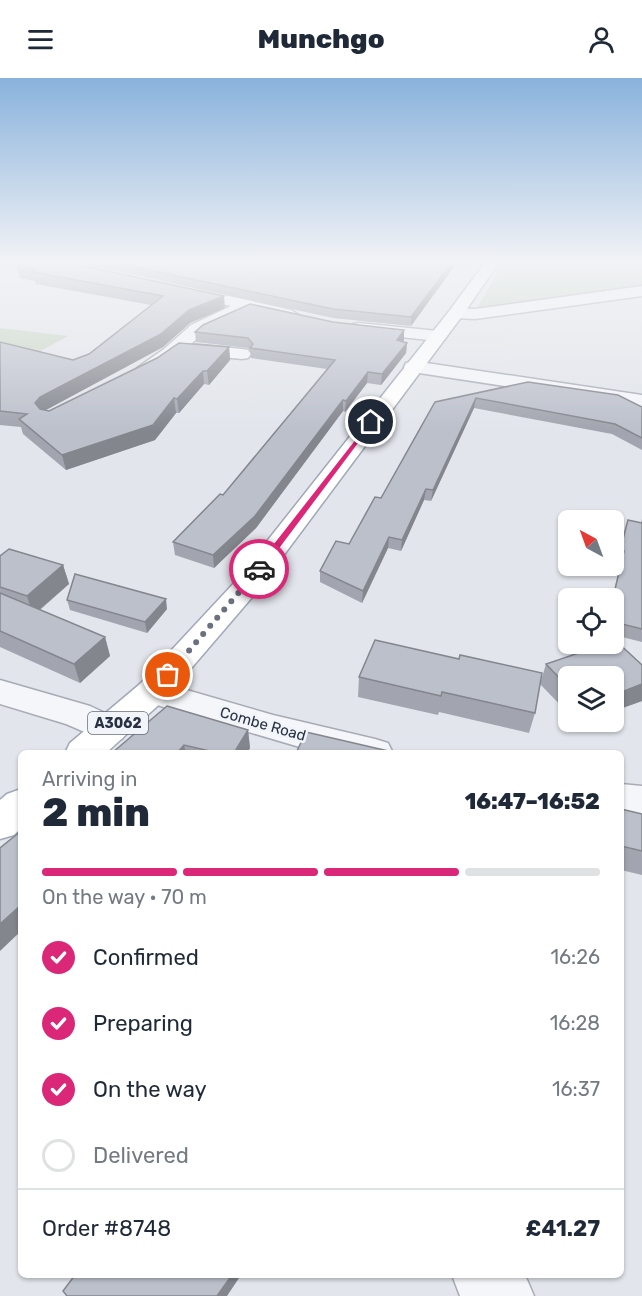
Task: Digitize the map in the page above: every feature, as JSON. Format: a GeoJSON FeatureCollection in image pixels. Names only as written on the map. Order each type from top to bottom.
{"type":"FeatureCollection","features":[{"type":"Feature","properties":{"kind":"main road","name":"A3062"},"geometry":{"type":"LineString","coordinates":[[87,750],[152,692],[244,589],[413,366],[438,336],[460,318]]}},
{"type":"Feature","properties":{"kind":"main road"},"geometry":{"type":"LineString","coordinates":[[0,823],[18,808]]}},
{"type":"Feature","properties":{"kind":"street"},"geometry":{"type":"LineString","coordinates":[[132,376],[175,348],[197,329],[218,318]]}},
{"type":"Feature","properties":{"kind":"street"},"geometry":{"type":"LineString","coordinates":[[302,318],[312,320]]}},
{"type":"Feature","properties":{"kind":"street"},"geometry":{"type":"LineString","coordinates":[[490,318],[537,323]]}},
{"type":"Feature","properties":{"kind":"street"},"geometry":{"type":"LineString","coordinates":[[342,326],[438,336]]}},
{"type":"Feature","properties":{"kind":"street"},"geometry":{"type":"LineString","coordinates":[[175,348],[242,354]]}},
{"type":"Feature","properties":{"kind":"street"},"geometry":{"type":"LineString","coordinates":[[413,366],[642,401]]}},
{"type":"Feature","properties":{"kind":"street"},"geometry":{"type":"LineString","coordinates":[[0,692],[78,715],[110,730]]}},
{"type":"Feature","properties":{"kind":"street","name":"Combe Road"},"geometry":{"type":"LineString","coordinates":[[152,692],[288,743],[349,750]]}},
{"type":"Feature","properties":{"kind":"street"},"geometry":{"type":"LineString","coordinates":[[624,799],[642,802]]}},
{"type":"Feature","properties":{"kind":"street"},"geometry":{"type":"LineString","coordinates":[[484,1278],[504,1296]]}},
{"type":"Feature","properties":{"kind":"green space"},"geometry":{"type":"Polygon","coordinates":[[[0,328],[68,336],[0,373],[0,328]]]}},
{"type":"Feature","properties":{"kind":"building"},"geometry":{"type":"Polygon","coordinates":[[[135,318],[180,318],[161,334],[40,397],[35,403],[40,409],[49,411],[157,358],[179,343],[229,347],[177,399],[174,398],[153,425],[62,455],[19,419],[27,414],[0,411],[0,342],[73,360],[89,354],[135,318]]]}},
{"type":"Feature","properties":{"kind":"building"},"geometry":{"type":"Polygon","coordinates":[[[219,318],[314,318],[404,330],[397,340],[407,343],[382,374],[368,372],[346,401],[343,400],[255,516],[213,555],[173,542],[220,494],[223,495],[335,360],[250,348],[253,344],[248,338],[195,332],[203,325],[219,318]]]}},
{"type":"Feature","properties":{"kind":"building"},"geometry":{"type":"Polygon","coordinates":[[[528,382],[618,395],[642,407],[642,438],[615,424],[476,398],[433,490],[426,489],[402,540],[389,537],[363,591],[320,571],[336,541],[349,544],[375,497],[381,498],[435,402],[528,382]]]}},
{"type":"Feature","properties":{"kind":"building"},"geometry":{"type":"Polygon","coordinates":[[[628,520],[642,523],[642,629],[624,624],[624,588],[615,588],[618,576],[624,576],[624,535],[628,520]]]}},
{"type":"Feature","properties":{"kind":"building"},"geometry":{"type":"Polygon","coordinates":[[[9,549],[63,565],[27,596],[0,587],[0,556],[9,549]]]}},
{"type":"Feature","properties":{"kind":"building"},"geometry":{"type":"Polygon","coordinates":[[[75,574],[166,599],[145,622],[67,600],[75,574]]]}},
{"type":"Feature","properties":{"kind":"building"},"geometry":{"type":"Polygon","coordinates":[[[0,593],[105,637],[74,664],[0,631],[0,593]]]}},
{"type":"Feature","properties":{"kind":"building"},"geometry":{"type":"Polygon","coordinates":[[[375,640],[459,659],[460,655],[542,673],[535,713],[442,692],[441,696],[359,677],[375,640]]]}},
{"type":"Feature","properties":{"kind":"building"},"geometry":{"type":"Polygon","coordinates":[[[624,648],[642,665],[642,684],[624,691],[624,666],[558,666],[558,677],[546,664],[576,654],[624,654],[624,648]]]}},
{"type":"Feature","properties":{"kind":"building"},"geometry":{"type":"Polygon","coordinates":[[[167,706],[248,730],[236,750],[205,750],[184,745],[180,750],[116,750],[167,706]]]}},
{"type":"Feature","properties":{"kind":"building"},"geometry":{"type":"Polygon","coordinates":[[[306,732],[384,750],[297,750],[306,732]]]}},
{"type":"Feature","properties":{"kind":"building"},"geometry":{"type":"Polygon","coordinates":[[[624,810],[642,814],[642,851],[624,847],[624,810]]]}},
{"type":"Feature","properties":{"kind":"building"},"geometry":{"type":"Polygon","coordinates":[[[18,833],[18,908],[0,924],[0,848],[18,833]]]}},
{"type":"Feature","properties":{"kind":"building"},"geometry":{"type":"Polygon","coordinates":[[[73,1278],[230,1278],[217,1296],[67,1296],[63,1291],[73,1278]]]}},
{"type":"Feature","properties":{"kind":"way so far"},"geometry":{"type":"LineString","coordinates":[[168,675],[259,569]]}},
{"type":"Feature","properties":{"kind":"route"},"geometry":{"type":"LineString","coordinates":[[259,569],[371,422]]}}]}
